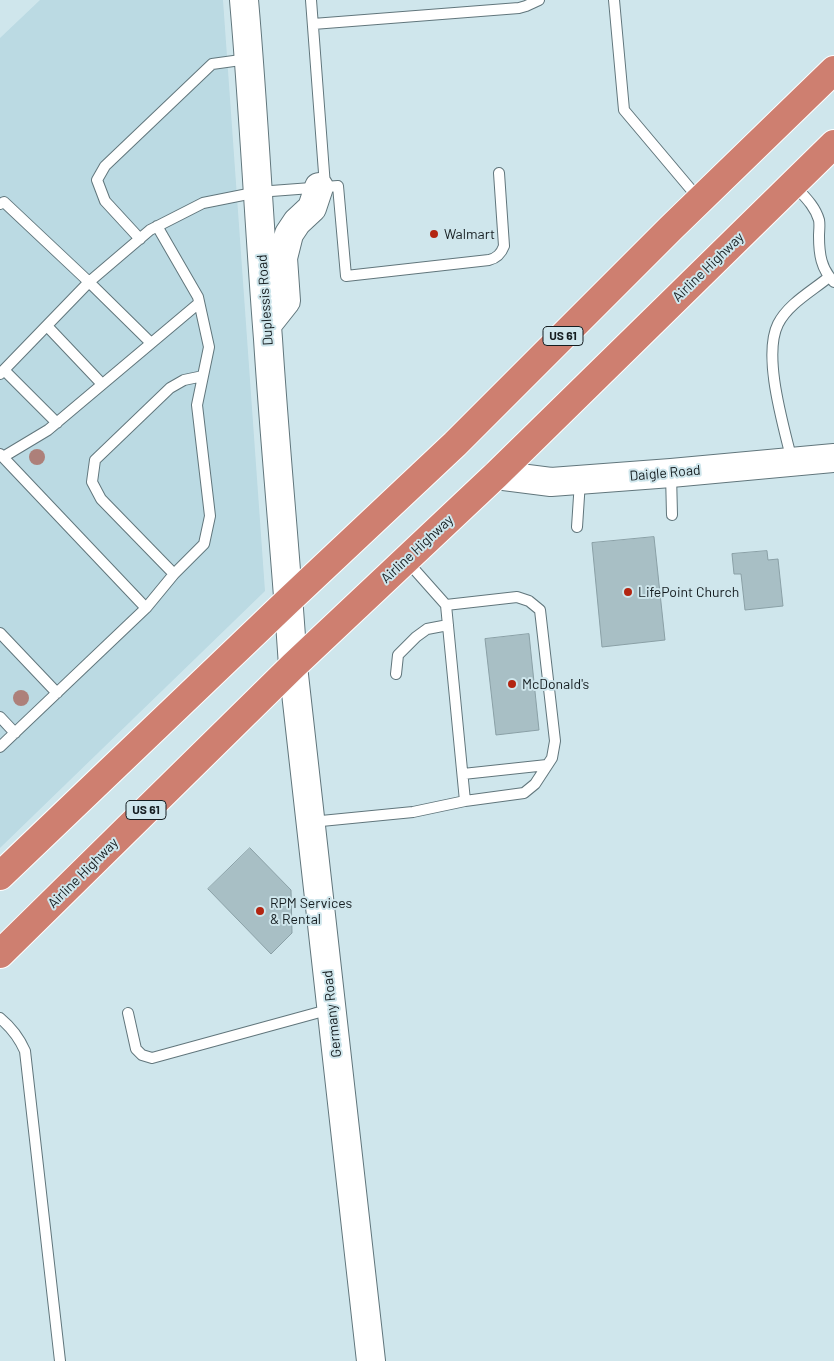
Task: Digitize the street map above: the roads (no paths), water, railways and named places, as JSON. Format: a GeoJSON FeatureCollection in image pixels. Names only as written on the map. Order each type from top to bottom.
{"type":"FeatureCollection","features":[{"type":"Feature","properties":{"kind":"highway","name":"US 61"},"geometry":{"type":"LineString","coordinates":[[0,876],[455,444],[700,200],[834,70]]}},
{"type":"Feature","properties":{"kind":"highway","name":"Airline Highway"},"geometry":{"type":"LineString","coordinates":[[0,954],[293,666],[496,475],[834,144]]}},
{"type":"Feature","properties":{"kind":"street","name":"Duplessis Road"},"geometry":{"type":"LineString","coordinates":[[244,0],[250,59],[266,325],[293,666]]}},
{"type":"Feature","properties":{"kind":"street"},"geometry":{"type":"LineString","coordinates":[[266,325],[286,301],[283,258],[289,234],[297,222],[312,208],[322,187]]}},
{"type":"Feature","properties":{"kind":"street","name":"Daigle Road"},"geometry":{"type":"LineString","coordinates":[[496,475],[551,482],[834,458]]}},
{"type":"Feature","properties":{"kind":"street","name":"Germany Road"},"geometry":{"type":"LineString","coordinates":[[293,666],[371,1361]]}},
{"type":"Feature","properties":{"kind":"lane"},"geometry":{"type":"LineString","coordinates":[[311,0],[322,187]]}},
{"type":"Feature","properties":{"kind":"lane"},"geometry":{"type":"LineString","coordinates":[[313,24],[519,8],[539,0]]}},
{"type":"Feature","properties":{"kind":"lane"},"geometry":{"type":"LineString","coordinates":[[614,0],[624,110],[700,200]]}},
{"type":"Feature","properties":{"kind":"lane"},"geometry":{"type":"LineString","coordinates":[[140,239],[105,201],[97,180],[105,166],[212,64],[250,59]]}},
{"type":"Feature","properties":{"kind":"lane"},"geometry":{"type":"LineString","coordinates":[[58,423],[2,372],[89,282],[157,226],[202,203],[258,192],[338,186],[346,276],[489,260],[498,256],[504,246],[499,173]]}},
{"type":"Feature","properties":{"kind":"lane"},"geometry":{"type":"LineString","coordinates":[[792,462],[775,384],[773,339],[778,325],[793,305],[831,279],[824,268],[820,256],[819,222],[815,209],[793,184]]}},
{"type":"Feature","properties":{"kind":"lane"},"geometry":{"type":"LineString","coordinates":[[0,204],[4,202],[152,343]]}},
{"type":"Feature","properties":{"kind":"lane"},"geometry":{"type":"LineString","coordinates":[[0,747],[146,608],[174,574],[204,544],[210,516],[196,405],[209,347],[198,297],[157,226]]}},
{"type":"Feature","properties":{"kind":"lane"},"geometry":{"type":"LineString","coordinates":[[146,608],[2,456],[58,423],[199,303]]}},
{"type":"Feature","properties":{"kind":"lane"},"geometry":{"type":"LineString","coordinates":[[47,326],[102,384]]}},
{"type":"Feature","properties":{"kind":"lane"},"geometry":{"type":"LineString","coordinates":[[174,574],[102,499],[92,482],[95,460],[170,388],[184,380],[203,376]]}},
{"type":"Feature","properties":{"kind":"lane"},"geometry":{"type":"LineString","coordinates":[[671,473],[672,515]]}},
{"type":"Feature","properties":{"kind":"lane"},"geometry":{"type":"LineString","coordinates":[[577,527],[580,480]]}},
{"type":"Feature","properties":{"kind":"lane"},"geometry":{"type":"LineString","coordinates":[[405,560],[446,605],[465,801]]}},
{"type":"Feature","properties":{"kind":"lane"},"geometry":{"type":"LineString","coordinates":[[311,822],[413,812],[465,801],[524,794],[535,784],[552,758],[555,741],[540,610],[529,601],[517,597],[446,605]]}},
{"type":"Feature","properties":{"kind":"lane"},"geometry":{"type":"LineString","coordinates":[[396,674],[398,655],[416,637],[427,629],[448,625]]}},
{"type":"Feature","properties":{"kind":"lane"},"geometry":{"type":"LineString","coordinates":[[0,633],[57,693]]}},
{"type":"Feature","properties":{"kind":"lane"},"geometry":{"type":"LineString","coordinates":[[0,717],[14,733]]}},
{"type":"Feature","properties":{"kind":"lane"},"geometry":{"type":"LineString","coordinates":[[463,774],[547,764]]}},
{"type":"Feature","properties":{"kind":"lane"},"geometry":{"type":"LineString","coordinates":[[128,1012],[136,1049],[142,1055],[152,1058],[332,1009]]}},
{"type":"Feature","properties":{"kind":"lane"},"geometry":{"type":"LineString","coordinates":[[0,1018],[20,1038],[25,1051],[60,1361]]}},
{"type":"Feature","properties":{"kind":"place","name":"Walmart"},"geometry":{"type":"Point","coordinates":[434,234]}},
{"type":"Feature","properties":{"kind":"place","name":"LifePoint Church"},"geometry":{"type":"Point","coordinates":[628,592]}},
{"type":"Feature","properties":{"kind":"place","name":"McDonald's"},"geometry":{"type":"Point","coordinates":[512,684]}},
{"type":"Feature","properties":{"kind":"place","name":"RPM Services & Rental"},"geometry":{"type":"Point","coordinates":[260,911]}}]}
